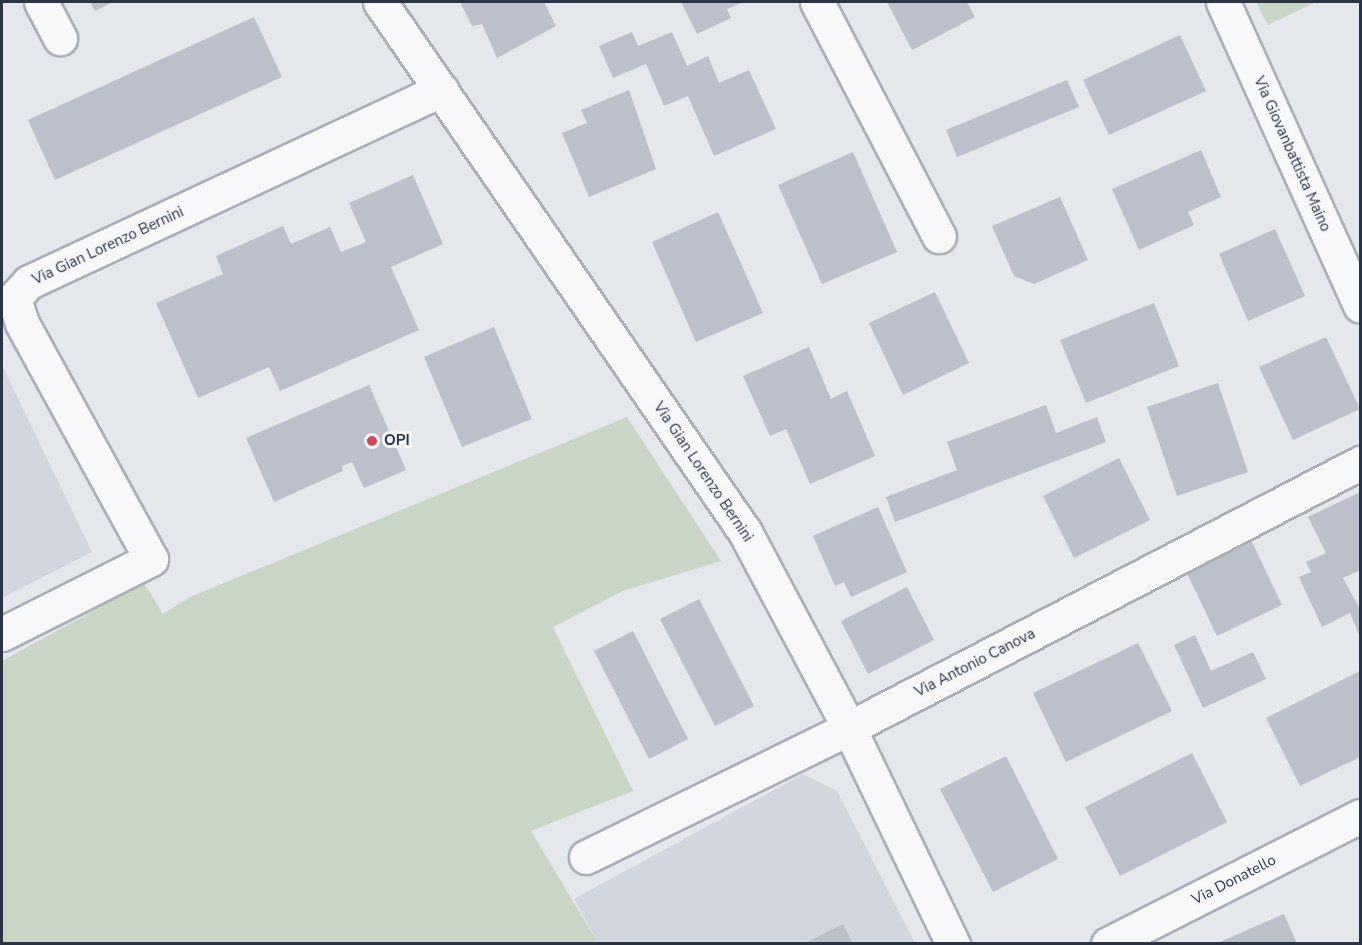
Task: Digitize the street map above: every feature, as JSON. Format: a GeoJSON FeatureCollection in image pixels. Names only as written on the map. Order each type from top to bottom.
{"type":"FeatureCollection","features":[{"type":"Feature","properties":{"kind":"street"},"geometry":{"type":"LineString","coordinates":[[41,2],[60,38]]}},
{"type":"Feature","properties":{"kind":"street","name":"Via Gian Lorenzo Bernini"},"geometry":{"type":"LineString","coordinates":[[380,2],[745,532],[849,728],[953,944]]}},
{"type":"Feature","properties":{"kind":"street"},"geometry":{"type":"LineString","coordinates":[[818,2],[939,236]]}},
{"type":"Feature","properties":{"kind":"street","name":"Via Giovanbattista Maino"},"geometry":{"type":"LineString","coordinates":[[1223,2],[1360,306]]}},
{"type":"Feature","properties":{"kind":"street","name":"Via Gian Lorenzo Bernini"},"geometry":{"type":"LineString","coordinates":[[2,634],[151,560],[22,324],[14,298],[29,282],[441,90]]}},
{"type":"Feature","properties":{"kind":"street","name":"Via Antonio Canova"},"geometry":{"type":"LineString","coordinates":[[586,856],[849,728],[1360,463]]}},
{"type":"Feature","properties":{"kind":"street","name":"Via Donatello"},"geometry":{"type":"LineString","coordinates":[[1108,944],[1360,816]]}},
{"type":"Feature","properties":{"kind":"shaded area"},"geometry":{"type":"Polygon","coordinates":[[[2,365],[92,552],[2,598],[2,365]]]}},
{"type":"Feature","properties":{"kind":"shaded area"},"geometry":{"type":"Polygon","coordinates":[[[803,774],[837,791],[915,943],[598,943],[574,899],[803,774]]]}},
{"type":"Feature","properties":{"kind":"green space"},"geometry":{"type":"Polygon","coordinates":[[[1256,2],[1316,2],[1268,25],[1256,2]]]}},
{"type":"Feature","properties":{"kind":"green space"},"geometry":{"type":"Polygon","coordinates":[[[627,417],[721,561],[623,591],[553,627],[633,791],[531,831],[598,943],[2,943],[2,661],[144,583],[163,614],[190,597],[627,417]]]}},
{"type":"Feature","properties":{"kind":"building"},"geometry":{"type":"Polygon","coordinates":[[[90,2],[113,2],[95,11],[90,2]]]}},
{"type":"Feature","properties":{"kind":"building"},"geometry":{"type":"Polygon","coordinates":[[[460,2],[544,2],[556,26],[497,58],[482,24],[472,26],[460,2]]]}},
{"type":"Feature","properties":{"kind":"building"},"geometry":{"type":"Polygon","coordinates":[[[681,2],[743,2],[727,9],[731,18],[697,34],[681,2]]]}},
{"type":"Feature","properties":{"kind":"building"},"geometry":{"type":"Polygon","coordinates":[[[887,2],[967,2],[975,17],[912,50],[887,2]]]}},
{"type":"Feature","properties":{"kind":"building"},"geometry":{"type":"Polygon","coordinates":[[[254,17],[282,77],[55,180],[28,120],[254,17]]]}},
{"type":"Feature","properties":{"kind":"building"},"geometry":{"type":"Polygon","coordinates":[[[632,32],[638,46],[672,32],[687,66],[708,56],[719,83],[749,70],[776,129],[714,156],[688,96],[664,106],[646,64],[613,78],[599,46],[632,32]]]}},
{"type":"Feature","properties":{"kind":"building"},"geometry":{"type":"Polygon","coordinates":[[[1180,35],[1206,91],[1109,135],[1083,80],[1180,35]]]}},
{"type":"Feature","properties":{"kind":"building"},"geometry":{"type":"Polygon","coordinates":[[[1067,80],[1079,107],[957,157],[946,130],[1067,80]]]}},
{"type":"Feature","properties":{"kind":"building"},"geometry":{"type":"Polygon","coordinates":[[[629,90],[656,169],[589,197],[562,133],[587,123],[581,110],[629,90]]]}},
{"type":"Feature","properties":{"kind":"building"},"geometry":{"type":"Polygon","coordinates":[[[1201,150],[1221,197],[1188,212],[1194,225],[1139,250],[1112,189],[1201,150]]]}},
{"type":"Feature","properties":{"kind":"building"},"geometry":{"type":"Polygon","coordinates":[[[853,152],[897,252],[822,284],[778,185],[853,152]]]}},
{"type":"Feature","properties":{"kind":"building"},"geometry":{"type":"Polygon","coordinates":[[[413,175],[443,244],[391,267],[419,330],[280,391],[269,367],[198,398],[156,303],[223,274],[216,256],[283,226],[291,244],[330,227],[341,252],[366,242],[349,203],[413,175]]]}},
{"type":"Feature","properties":{"kind":"building"},"geometry":{"type":"Polygon","coordinates":[[[1060,197],[1088,260],[1034,284],[1014,276],[992,226],[1060,197]]]}},
{"type":"Feature","properties":{"kind":"building"},"geometry":{"type":"Polygon","coordinates":[[[718,212],[763,313],[696,342],[652,242],[718,212]]]}},
{"type":"Feature","properties":{"kind":"building"},"geometry":{"type":"Polygon","coordinates":[[[1275,229],[1305,296],[1248,321],[1219,254],[1275,229]]]}},
{"type":"Feature","properties":{"kind":"building"},"geometry":{"type":"Polygon","coordinates":[[[935,292],[969,363],[903,395],[869,323],[935,292]]]}},
{"type":"Feature","properties":{"kind":"building"},"geometry":{"type":"Polygon","coordinates":[[[1154,303],[1179,366],[1086,403],[1060,340],[1154,303]]]}},
{"type":"Feature","properties":{"kind":"building"},"geometry":{"type":"Polygon","coordinates":[[[494,327],[532,419],[462,447],[424,357],[494,327]]]}},
{"type":"Feature","properties":{"kind":"building"},"geometry":{"type":"Polygon","coordinates":[[[1326,337],[1360,409],[1293,440],[1259,367],[1326,337]]]}},
{"type":"Feature","properties":{"kind":"building"},"geometry":{"type":"Polygon","coordinates":[[[809,347],[831,399],[847,391],[875,456],[810,484],[786,429],[770,436],[743,376],[809,347]]]}},
{"type":"Feature","properties":{"kind":"building"},"geometry":{"type":"Polygon","coordinates":[[[1218,383],[1248,472],[1177,496],[1147,407],[1218,383]]]}},
{"type":"Feature","properties":{"kind":"building"},"geometry":{"type":"Polygon","coordinates":[[[369,385],[406,470],[364,488],[352,462],[342,466],[343,471],[274,502],[246,438],[369,385]]]}},
{"type":"Feature","properties":{"kind":"building"},"geometry":{"type":"Polygon","coordinates":[[[1046,405],[1056,433],[1097,417],[1106,442],[895,522],[886,497],[957,470],[947,442],[1046,405]]]}},
{"type":"Feature","properties":{"kind":"building"},"geometry":{"type":"Polygon","coordinates":[[[1119,458],[1150,520],[1074,558],[1043,496],[1119,458]]]}},
{"type":"Feature","properties":{"kind":"building"},"geometry":{"type":"Polygon","coordinates":[[[1360,492],[1360,570],[1343,578],[1360,609],[1360,637],[1350,613],[1322,627],[1299,577],[1311,572],[1306,562],[1326,553],[1308,517],[1360,492]]]}},
{"type":"Feature","properties":{"kind":"building"},"geometry":{"type":"Polygon","coordinates":[[[878,507],[907,572],[851,597],[844,582],[835,586],[813,536],[878,507]]]}},
{"type":"Feature","properties":{"kind":"building"},"geometry":{"type":"Polygon","coordinates":[[[1251,540],[1282,605],[1217,636],[1186,571],[1251,540]]]}},
{"type":"Feature","properties":{"kind":"building"},"geometry":{"type":"Polygon","coordinates":[[[907,587],[934,640],[868,674],[841,621],[907,587]]]}},
{"type":"Feature","properties":{"kind":"building"},"geometry":{"type":"Polygon","coordinates":[[[699,599],[754,706],[715,726],[660,619],[699,599]]]}},
{"type":"Feature","properties":{"kind":"building"},"geometry":{"type":"Polygon","coordinates":[[[633,631],[688,739],[649,759],[594,651],[633,631]]]}},
{"type":"Feature","properties":{"kind":"building"},"geometry":{"type":"Polygon","coordinates":[[[1195,635],[1211,671],[1253,652],[1266,679],[1203,708],[1174,645],[1195,635]]]}},
{"type":"Feature","properties":{"kind":"building"},"geometry":{"type":"Polygon","coordinates":[[[1138,643],[1172,711],[1066,762],[1033,693],[1138,643]]]}},
{"type":"Feature","properties":{"kind":"building"},"geometry":{"type":"Polygon","coordinates":[[[1360,671],[1360,757],[1300,786],[1266,718],[1360,671]]]}},
{"type":"Feature","properties":{"kind":"building"},"geometry":{"type":"Polygon","coordinates":[[[1192,753],[1227,822],[1120,876],[1085,807],[1192,753]]]}},
{"type":"Feature","properties":{"kind":"building"},"geometry":{"type":"Polygon","coordinates":[[[1006,756],[1058,859],[993,892],[940,789],[1006,756]]]}},
{"type":"Feature","properties":{"kind":"building"},"geometry":{"type":"Polygon","coordinates":[[[1284,914],[1297,944],[1215,944],[1284,914]]]}},
{"type":"Feature","properties":{"kind":"building"},"geometry":{"type":"Polygon","coordinates":[[[843,924],[853,944],[803,944],[843,924]]]}},
{"type":"Feature","properties":{"kind":"place","name":"OPI"},"geometry":{"type":"Point","coordinates":[372,441]}}]}
